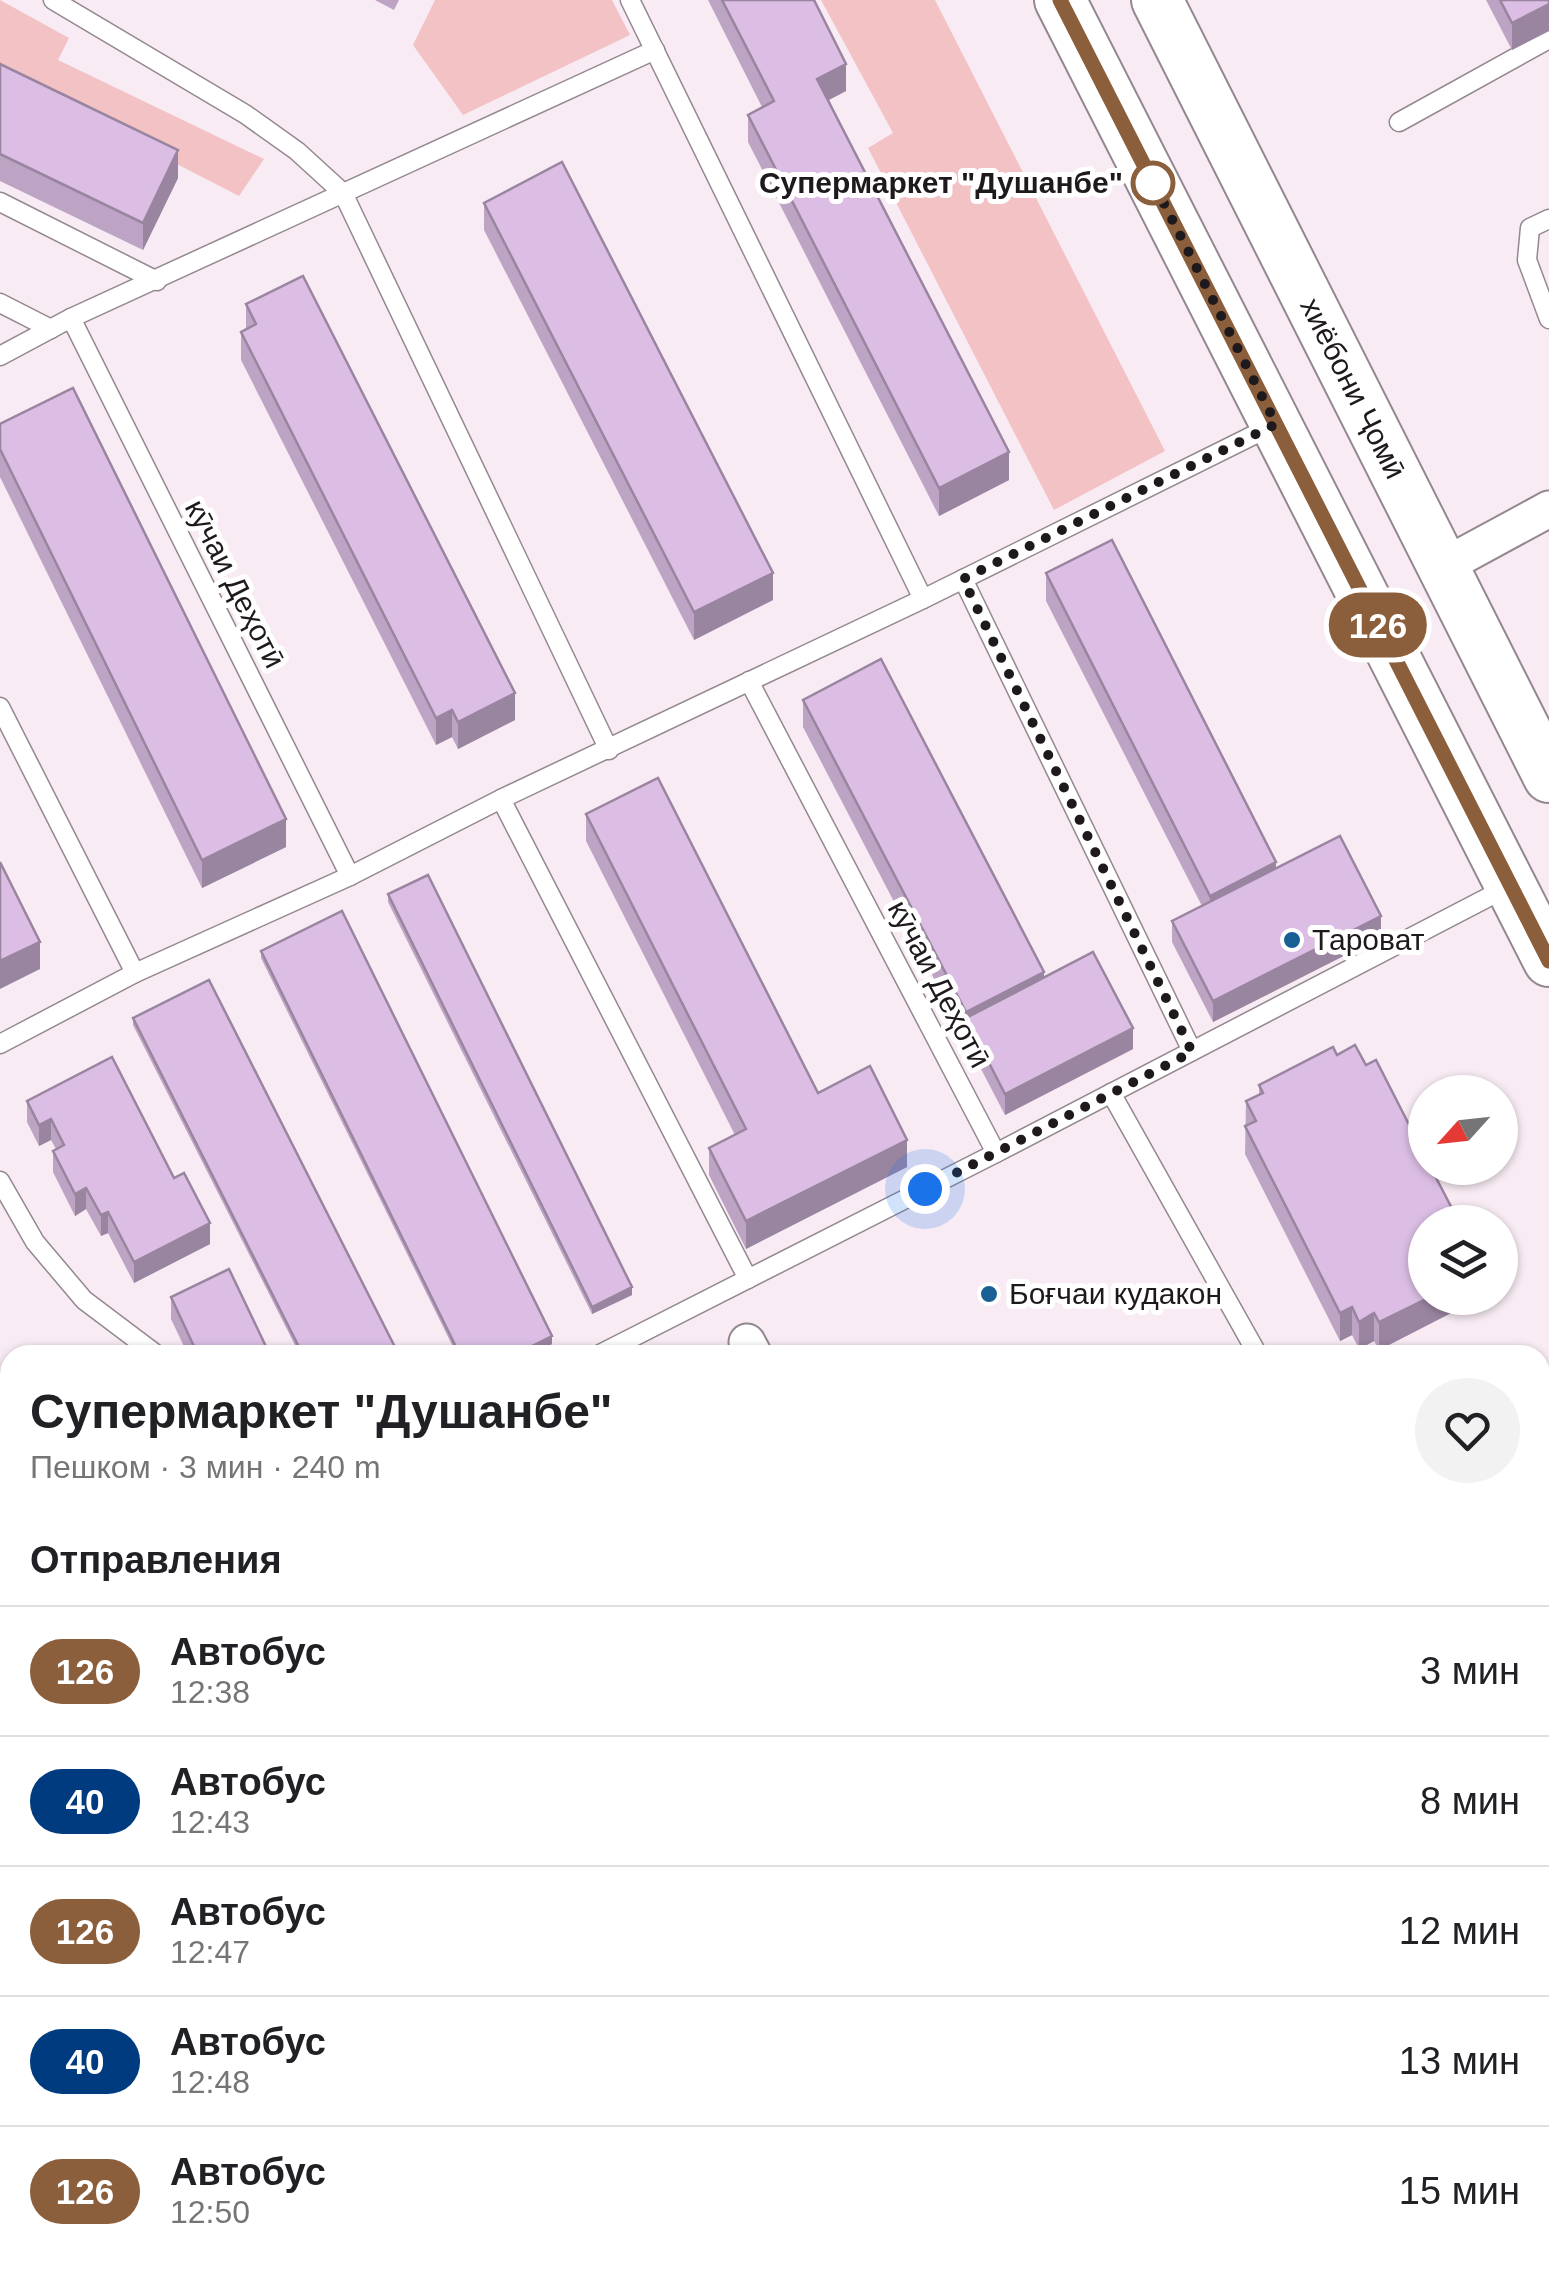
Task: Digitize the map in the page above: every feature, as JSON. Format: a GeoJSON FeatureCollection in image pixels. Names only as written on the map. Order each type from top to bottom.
{"type":"FeatureCollection","features":[{"type":"Feature","properties":{"kind":"main road"},"geometry":{"type":"LineString","coordinates":[[1060,0],[1549,961]]}},
{"type":"Feature","properties":{"kind":"main road","name":"хиёбони Ҷомӣ"},"geometry":{"type":"LineString","coordinates":[[1156,0],[1549,777]]}},
{"type":"Feature","properties":{"kind":"street"},"geometry":{"type":"LineString","coordinates":[[1442,566],[1549,509]]}},
{"type":"Feature","properties":{"kind":"lane"},"geometry":{"type":"LineString","coordinates":[[53,0],[245,114],[297,151],[342,193],[610,750]]}},
{"type":"Feature","properties":{"kind":"lane"},"geometry":{"type":"LineString","coordinates":[[630,0],[923,599]]}},
{"type":"Feature","properties":{"kind":"lane"},"geometry":{"type":"LineString","coordinates":[[1399,122],[1549,39]]}},
{"type":"Feature","properties":{"kind":"lane"},"geometry":{"type":"LineString","coordinates":[[0,356],[71,318],[655,50]]}},
{"type":"Feature","properties":{"kind":"lane"},"geometry":{"type":"LineString","coordinates":[[0,202],[157,281]]}},
{"type":"Feature","properties":{"kind":"lane"},"geometry":{"type":"LineString","coordinates":[[1549,219],[1530,228],[1526,260],[1549,319]]}},
{"type":"Feature","properties":{"kind":"lane"},"geometry":{"type":"LineString","coordinates":[[0,303],[51,329]]}},
{"type":"Feature","properties":{"kind":"lane","name":"кӯчаи Деҳотӣ"},"geometry":{"type":"LineString","coordinates":[[71,318],[350,876]]}},
{"type":"Feature","properties":{"kind":"lane"},"geometry":{"type":"LineString","coordinates":[[0,1044],[135,973],[350,876],[501,798],[610,750],[923,599],[1276,424]]}},
{"type":"Feature","properties":{"kind":"lane"},"geometry":{"type":"LineString","coordinates":[[963,579],[1192,1052]]}},
{"type":"Feature","properties":{"kind":"lane","name":"кӯчаи Деҳотӣ"},"geometry":{"type":"LineString","coordinates":[[750,681],[996,1153]]}},
{"type":"Feature","properties":{"kind":"lane"},"geometry":{"type":"LineString","coordinates":[[0,707],[135,973]]}},
{"type":"Feature","properties":{"kind":"lane"},"geometry":{"type":"LineString","coordinates":[[501,798],[748,1279]]}},
{"type":"Feature","properties":{"kind":"lane"},"geometry":{"type":"LineString","coordinates":[[618,1345],[1511,885]]}},
{"type":"Feature","properties":{"kind":"lane"},"geometry":{"type":"LineString","coordinates":[[1111,1093],[1252,1345]]}},
{"type":"Feature","properties":{"kind":"lane"},"geometry":{"type":"LineString","coordinates":[[0,1181],[35,1242],[84,1300],[144,1345]]}},
{"type":"Feature","properties":{"kind":"shaded area"},"geometry":{"type":"Polygon","coordinates":[[[0,0],[69,38],[58,60],[264,159],[239,196],[0,73],[0,0]]]}},
{"type":"Feature","properties":{"kind":"shaded area"},"geometry":{"type":"Polygon","coordinates":[[[435,0],[612,0],[630,35],[463,115],[413,45],[435,0]]]}},
{"type":"Feature","properties":{"kind":"shaded area"},"geometry":{"type":"Polygon","coordinates":[[[821,0],[935,0],[1165,451],[1054,510],[868,148],[893,133],[821,0]]]}},
{"type":"Feature","properties":{"kind":"building"},"geometry":{"type":"Polygon","coordinates":[[[722,0],[814,0],[846,64],[817,79],[1009,452],[939,488],[748,115],[774,101],[722,0]]]}},
{"type":"Feature","properties":{"kind":"building"},"geometry":{"type":"Polygon","coordinates":[[[1500,0],[1549,0],[1549,4],[1512,23],[1500,0]]]}},
{"type":"Feature","properties":{"kind":"building"},"geometry":{"type":"Polygon","coordinates":[[[0,64],[178,150],[143,223],[0,154],[0,64]]]}},
{"type":"Feature","properties":{"kind":"building"},"geometry":{"type":"Polygon","coordinates":[[[562,162],[773,573],[694,612],[484,203],[562,162]]]}},
{"type":"Feature","properties":{"kind":"building"},"geometry":{"type":"Polygon","coordinates":[[[303,276],[515,693],[458,722],[452,710],[436,718],[241,332],[256,324],[246,304],[303,276]]]}},
{"type":"Feature","properties":{"kind":"building"},"geometry":{"type":"Polygon","coordinates":[[[73,388],[286,819],[202,860],[0,449],[0,424],[73,388]]]}},
{"type":"Feature","properties":{"kind":"building"},"geometry":{"type":"Polygon","coordinates":[[[1112,540],[1276,862],[1210,896],[1046,573],[1112,540]]]}},
{"type":"Feature","properties":{"kind":"building"},"geometry":{"type":"Polygon","coordinates":[[[881,659],[1044,972],[966,1012],[803,700],[881,659]]]}},
{"type":"Feature","properties":{"kind":"building"},"geometry":{"type":"Polygon","coordinates":[[[658,778],[818,1093],[870,1066],[907,1140],[746,1221],[709,1148],[746,1129],[586,814],[658,778]]]}},
{"type":"Feature","properties":{"kind":"building"},"geometry":{"type":"Polygon","coordinates":[[[1340,836],[1381,916],[1213,1001],[1172,921],[1340,836]]]}},
{"type":"Feature","properties":{"kind":"building"},"geometry":{"type":"Polygon","coordinates":[[[0,862],[40,942],[0,961],[0,862]]]}},
{"type":"Feature","properties":{"kind":"building"},"geometry":{"type":"Polygon","coordinates":[[[428,875],[632,1287],[592,1307],[388,894],[428,875]]]}},
{"type":"Feature","properties":{"kind":"building"},"geometry":{"type":"Polygon","coordinates":[[[342,911],[552,1336],[534,1345],[455,1345],[261,951],[342,911]]]}},
{"type":"Feature","properties":{"kind":"building"},"geometry":{"type":"Polygon","coordinates":[[[1093,952],[1133,1028],[1005,1094],[966,1018],[1093,952]]]}},
{"type":"Feature","properties":{"kind":"building"},"geometry":{"type":"Polygon","coordinates":[[[209,980],[394,1345],[298,1345],[133,1018],[209,980]]]}},
{"type":"Feature","properties":{"kind":"building"},"geometry":{"type":"Polygon","coordinates":[[[1355,1045],[1366,1065],[1376,1060],[1408,1123],[1408,1185],[1440,1185],[1450,1205],[1408,1205],[1408,1308],[1379,1322],[1374,1313],[1359,1322],[1352,1307],[1340,1313],[1245,1126],[1256,1121],[1246,1101],[1263,1093],[1259,1085],[1333,1047],[1337,1055],[1355,1045]]]}},
{"type":"Feature","properties":{"kind":"building"},"geometry":{"type":"Polygon","coordinates":[[[112,1057],[174,1178],[184,1173],[210,1223],[134,1262],[108,1212],[101,1215],[86,1188],[75,1194],[53,1151],[64,1145],[51,1119],[39,1125],[27,1101],[112,1057]]]}},
{"type":"Feature","properties":{"kind":"building"},"geometry":{"type":"Polygon","coordinates":[[[229,1269],[265,1345],[193,1345],[171,1297],[229,1269]]]}},
{"type":"Feature","properties":{"kind":"bus line","name":"126"},"geometry":{"type":"LineString","coordinates":[[1060,0],[1549,961]]}},
{"type":"Feature","properties":{"kind":"place","name":"Супермаркет \"Душанбе\""},"geometry":{"type":"Point","coordinates":[1153,183]}},
{"type":"Feature","properties":{"kind":"place","name":"Тароват"},"geometry":{"type":"Point","coordinates":[1292,940]}},
{"type":"Feature","properties":{"kind":"place","name":"Боғчаи кудакон"},"geometry":{"type":"Point","coordinates":[989,1294]}},
{"type":"Feature","properties":{"kind":"route"},"geometry":{"type":"LineString","coordinates":[[925,1189],[1192,1052],[963,579],[1276,424],[1150,176],[1153,183]]}}]}
